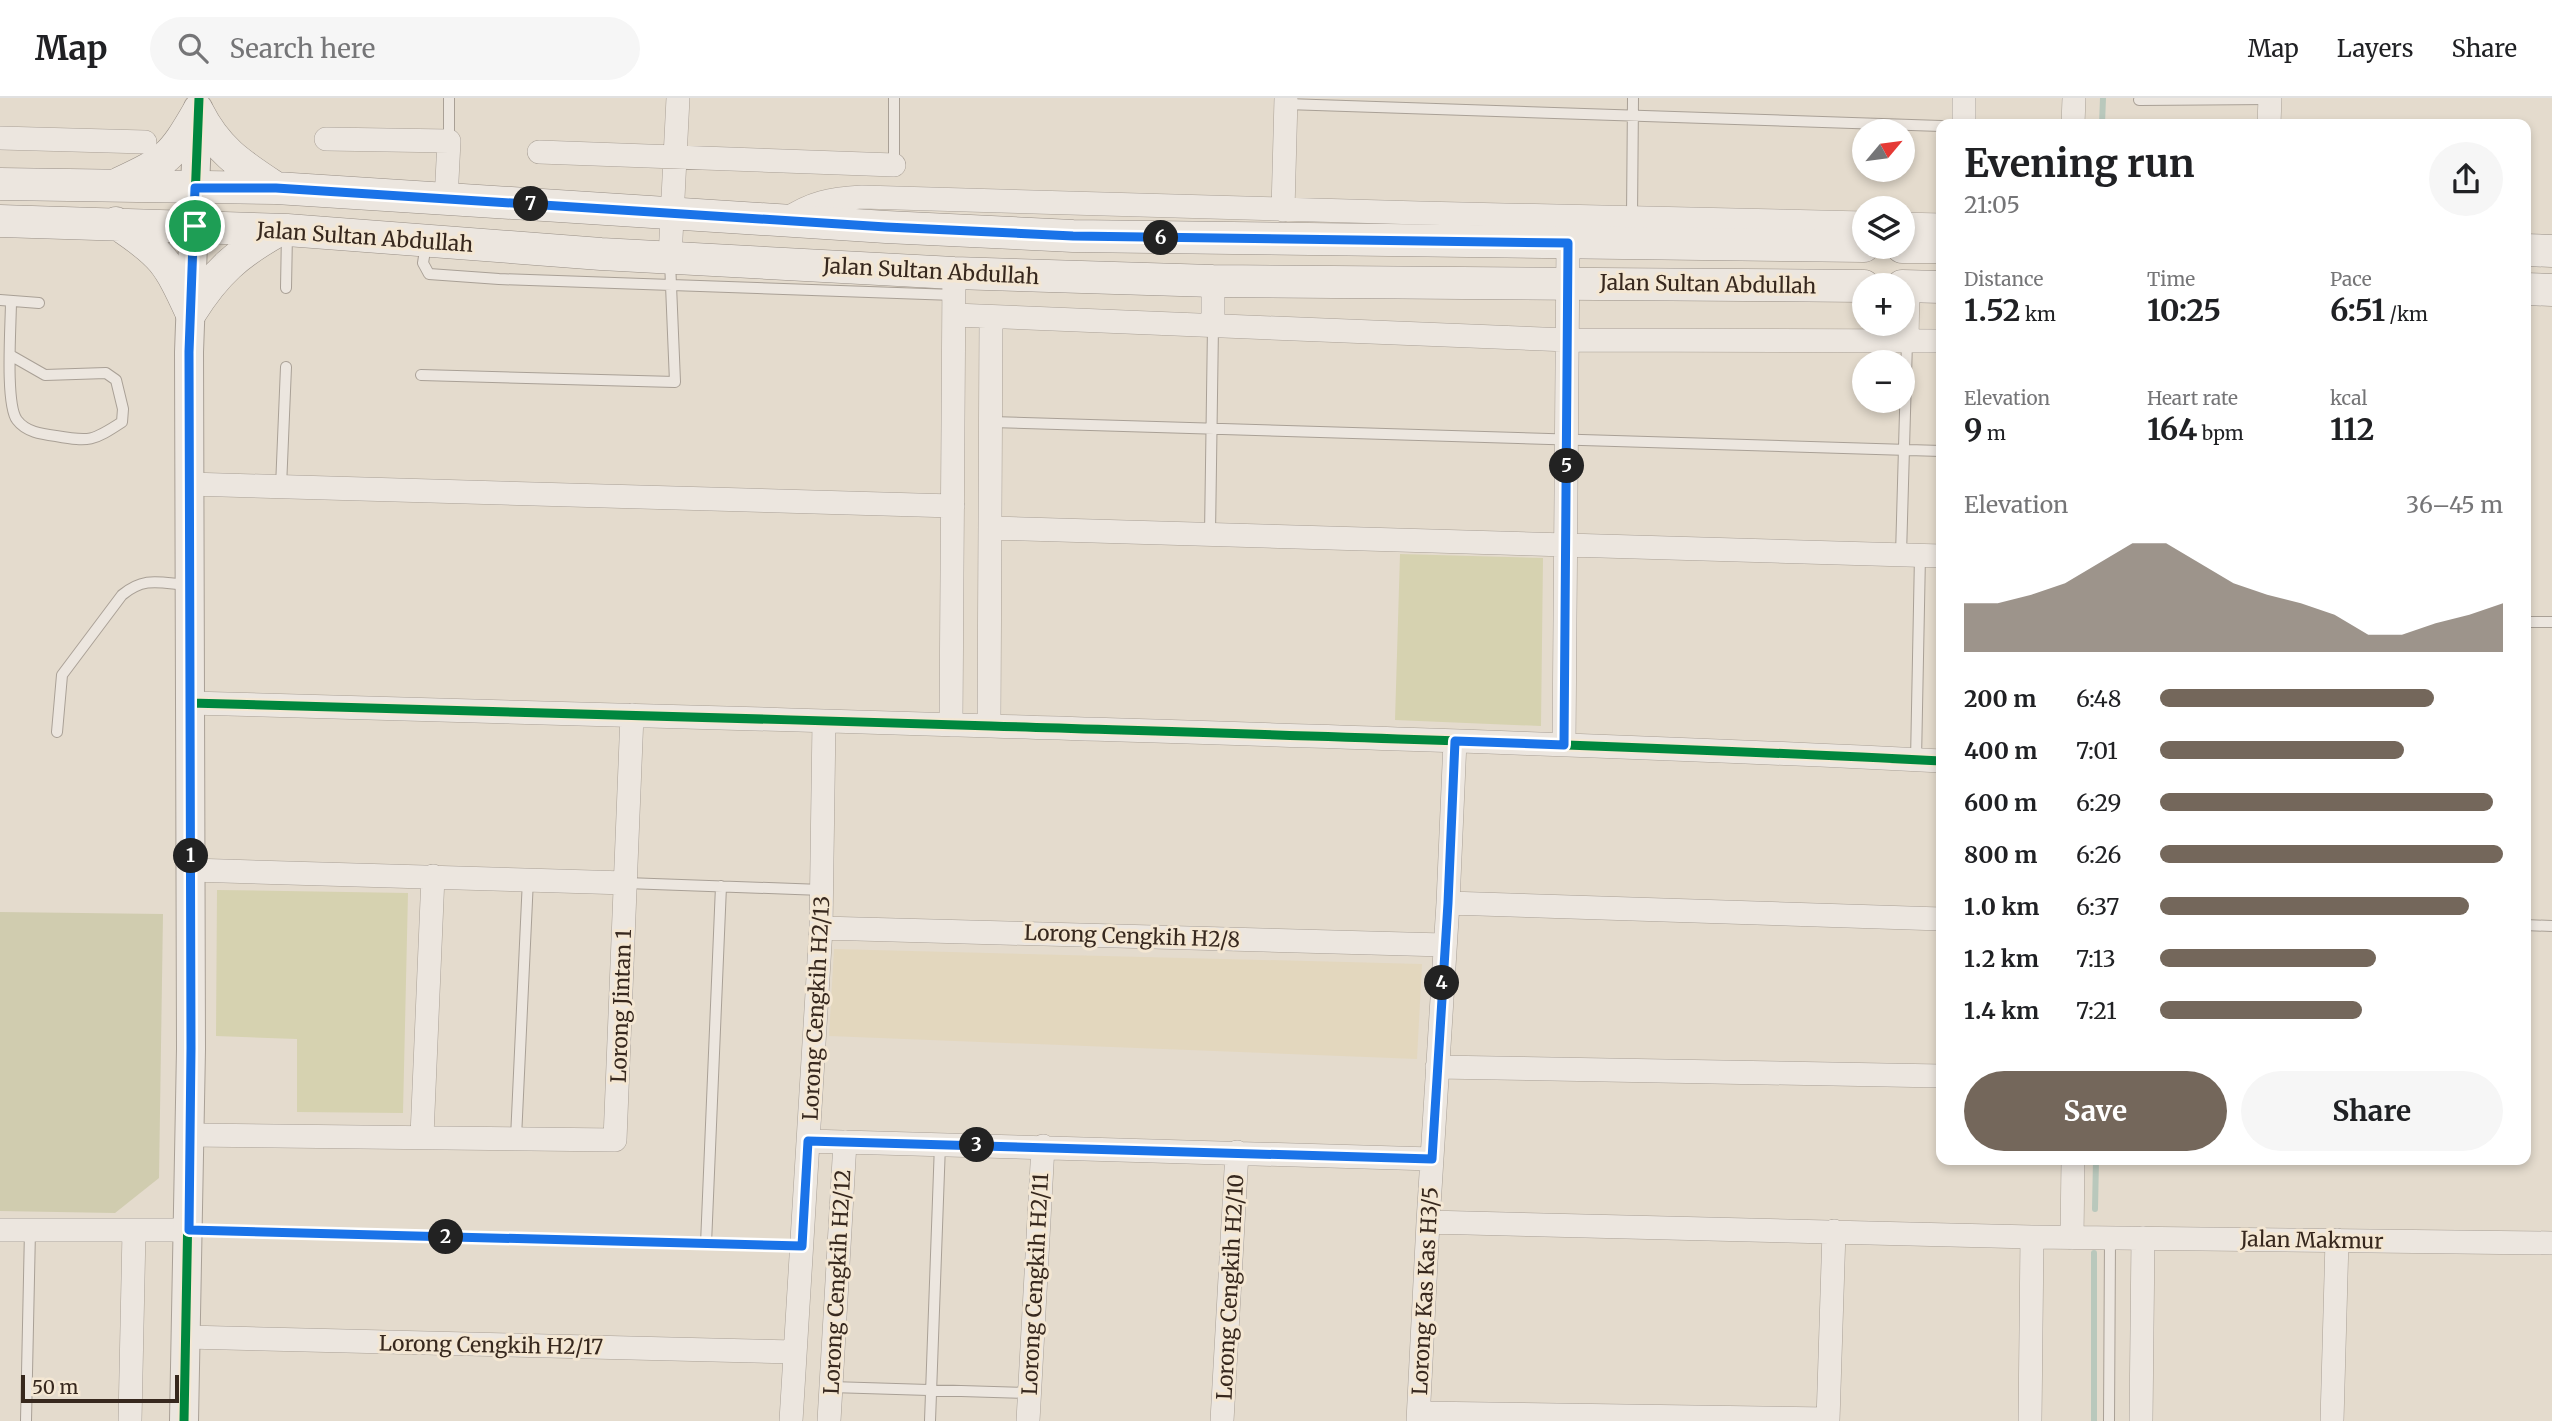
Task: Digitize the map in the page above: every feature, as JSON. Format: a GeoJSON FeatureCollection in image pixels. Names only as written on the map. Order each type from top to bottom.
{"type":"FeatureCollection","features":[{"type":"Feature","properties":{"kind":"main road"},"geometry":{"type":"LineString","coordinates":[[113,187],[158,165],[172,155],[199,105]]}},
{"type":"Feature","properties":{"kind":"main road"},"geometry":{"type":"LineString","coordinates":[[199,105],[208,131],[220,146],[238,163],[276,188]]}},
{"type":"Feature","properties":{"kind":"main road","name":"Jalan Sultan Abdullah"},"geometry":{"type":"LineString","coordinates":[[0,184],[276,188],[1073,236],[1852,246]]}},
{"type":"Feature","properties":{"kind":"main road","name":"Jalan Sultan Abdullah"},"geometry":{"type":"LineString","coordinates":[[0,221],[283,230],[427,241],[670,271],[954,294],[1213,281],[1852,286]]}},
{"type":"Feature","properties":{"kind":"main road"},"geometry":{"type":"LineString","coordinates":[[116,223],[155,250],[167,262],[191,312]]}},
{"type":"Feature","properties":{"kind":"main road"},"geometry":{"type":"LineString","coordinates":[[191,312],[207,286],[230,262],[249,246],[283,230]]}},
{"type":"Feature","properties":{"kind":"main road"},"geometry":{"type":"LineString","coordinates":[[1915,247],[1936,247]]}},
{"type":"Feature","properties":{"kind":"main road"},"geometry":{"type":"LineString","coordinates":[[2531,250],[2552,251]]}},
{"type":"Feature","properties":{"kind":"main road"},"geometry":{"type":"LineString","coordinates":[[1915,286],[1936,287]]}},
{"type":"Feature","properties":{"kind":"main road"},"geometry":{"type":"LineString","coordinates":[[2531,289],[2552,290]]}},
{"type":"Feature","properties":{"kind":"street"},"geometry":{"type":"LineString","coordinates":[[670,271],[678,98]]}},
{"type":"Feature","properties":{"kind":"street"},"geometry":{"type":"LineString","coordinates":[[1964,98],[1964,119]]}},
{"type":"Feature","properties":{"kind":"street"},"geometry":{"type":"LineString","coordinates":[[2073,119],[2074,98]]}},
{"type":"Feature","properties":{"kind":"street"},"geometry":{"type":"LineString","coordinates":[[2269,119],[2270,99]]}},
{"type":"Feature","properties":{"kind":"street"},"geometry":{"type":"LineString","coordinates":[[1283,210],[1286,101]]}},
{"type":"Feature","properties":{"kind":"street"},"geometry":{"type":"LineString","coordinates":[[184,1421],[191,1135],[189,484],[191,312],[199,105]]}},
{"type":"Feature","properties":{"kind":"street"},"geometry":{"type":"LineString","coordinates":[[0,138],[145,142]]}},
{"type":"Feature","properties":{"kind":"street"},"geometry":{"type":"LineString","coordinates":[[326,139],[449,141],[446,200]]}},
{"type":"Feature","properties":{"kind":"street"},"geometry":{"type":"LineString","coordinates":[[538,152],[894,165]]}},
{"type":"Feature","properties":{"kind":"street"},"geometry":{"type":"LineString","coordinates":[[786,220],[803,208],[829,199],[862,197],[1852,223]]}},
{"type":"Feature","properties":{"kind":"street"},"geometry":{"type":"LineString","coordinates":[[1915,224],[1936,225]]}},
{"type":"Feature","properties":{"kind":"street"},"geometry":{"type":"LineString","coordinates":[[1564,745],[1568,243]]}},
{"type":"Feature","properties":{"kind":"street"},"geometry":{"type":"LineString","coordinates":[[1213,281],[1213,326]]}},
{"type":"Feature","properties":{"kind":"street"},"geometry":{"type":"LineString","coordinates":[[954,294],[991,317],[1568,340],[1936,341]]}},
{"type":"Feature","properties":{"kind":"street"},"geometry":{"type":"LineString","coordinates":[[951,725],[954,294]]}},
{"type":"Feature","properties":{"kind":"street"},"geometry":{"type":"LineString","coordinates":[[989,726],[991,317]]}},
{"type":"Feature","properties":{"kind":"street"},"geometry":{"type":"LineString","coordinates":[[1907,336],[1907,341]]}},
{"type":"Feature","properties":{"kind":"street"},"geometry":{"type":"LineString","coordinates":[[189,484],[953,506]]}},
{"type":"Feature","properties":{"kind":"street"},"geometry":{"type":"LineString","coordinates":[[991,528],[1920,555]]}},
{"type":"Feature","properties":{"kind":"street"},"geometry":{"type":"LineString","coordinates":[[190,703],[1455,741],[1936,761]]}},
{"type":"Feature","properties":{"kind":"street"},"geometry":{"type":"LineString","coordinates":[[191,870],[626,883],[632,715]]}},
{"type":"Feature","properties":{"kind":"street","name":"Lorong Cengkih H2/13"},"geometry":{"type":"LineString","coordinates":[[791,1421],[821,928],[824,721]]}},
{"type":"Feature","properties":{"kind":"street","name":"Lorong Kas Kas H3/5"},"geometry":{"type":"LineString","coordinates":[[1418,1417],[1455,741]]}},
{"type":"Feature","properties":{"kind":"street"},"geometry":{"type":"LineString","coordinates":[[422,1136],[433,876]]}},
{"type":"Feature","properties":{"kind":"street","name":"Lorong Jintan 1"},"geometry":{"type":"LineString","coordinates":[[191,1135],[615,1140],[626,883]]}},
{"type":"Feature","properties":{"kind":"street"},"geometry":{"type":"LineString","coordinates":[[1448,903],[1936,919]]}},
{"type":"Feature","properties":{"kind":"street","name":"Lorong Cengkih H2/8"},"geometry":{"type":"LineString","coordinates":[[821,928],[1444,945]]}},
{"type":"Feature","properties":{"kind":"street"},"geometry":{"type":"LineString","coordinates":[[1437,1066],[1936,1076]]}},
{"type":"Feature","properties":{"kind":"street"},"geometry":{"type":"LineString","coordinates":[[808,1141],[1432,1159]]}},
{"type":"Feature","properties":{"kind":"street","name":"Lorong Cengkih H2/12"},"geometry":{"type":"LineString","coordinates":[[828,1421],[845,1142]]}},
{"type":"Feature","properties":{"kind":"street","name":"Lorong Cengkih H2/11"},"geometry":{"type":"LineString","coordinates":[[1028,1421],[1043,1146]]}},
{"type":"Feature","properties":{"kind":"street","name":"Lorong Cengkih H2/10"},"geometry":{"type":"LineString","coordinates":[[1222,1421],[1237,1153]]}},
{"type":"Feature","properties":{"kind":"street"},"geometry":{"type":"LineString","coordinates":[[2072,1238],[2073,1165]]}},
{"type":"Feature","properties":{"kind":"street","name":"Jalan Makmur"},"geometry":{"type":"LineString","coordinates":[[1428,1222],[2072,1238],[2552,1242]]}},
{"type":"Feature","properties":{"kind":"street"},"geometry":{"type":"LineString","coordinates":[[0,1230],[189,1230]]}},
{"type":"Feature","properties":{"kind":"street"},"geometry":{"type":"LineString","coordinates":[[130,1421],[134,1231]]}},
{"type":"Feature","properties":{"kind":"street"},"geometry":{"type":"LineString","coordinates":[[1418,1417],[1828,1420],[1834,1231]]}},
{"type":"Feature","properties":{"kind":"street"},"geometry":{"type":"LineString","coordinates":[[2030,1421],[2032,1237]]}},
{"type":"Feature","properties":{"kind":"street"},"geometry":{"type":"LineString","coordinates":[[2141,1421],[2143,1238]]}},
{"type":"Feature","properties":{"kind":"street"},"geometry":{"type":"LineString","coordinates":[[2332,1421],[2337,1240]]}},
{"type":"Feature","properties":{"kind":"street","name":"Lorong Cengkih H2/17"},"geometry":{"type":"LineString","coordinates":[[186,1337],[795,1352]]}},
{"type":"Feature","properties":{"kind":"street"},"geometry":{"type":"LineString","coordinates":[[793,1385],[831,1387]]}},
{"type":"Feature","properties":{"kind":"lane"},"geometry":{"type":"LineString","coordinates":[[449,98],[449,141]]}},
{"type":"Feature","properties":{"kind":"lane"},"geometry":{"type":"LineString","coordinates":[[894,98],[894,165]]}},
{"type":"Feature","properties":{"kind":"lane"},"geometry":{"type":"LineString","coordinates":[[1632,217],[1633,98]]}},
{"type":"Feature","properties":{"kind":"lane"},"geometry":{"type":"LineString","coordinates":[[2139,100],[2270,99]]}},
{"type":"Feature","properties":{"kind":"lane"},"geometry":{"type":"LineString","coordinates":[[1286,101],[1936,126]]}},
{"type":"Feature","properties":{"kind":"lane"},"geometry":{"type":"LineString","coordinates":[[283,230],[286,288]]}},
{"type":"Feature","properties":{"kind":"lane"},"geometry":{"type":"LineString","coordinates":[[421,375],[675,382],[670,271]]}},
{"type":"Feature","properties":{"kind":"lane"},"geometry":{"type":"LineString","coordinates":[[10,355],[45,375],[106,373],[116,380],[123,408],[121,422],[97,438],[82,441],[33,432],[17,420],[11,407],[6,301],[39,303]]}},
{"type":"Feature","properties":{"kind":"lane"},"geometry":{"type":"LineString","coordinates":[[1210,534],[1213,326]]}},
{"type":"Feature","properties":{"kind":"lane"},"geometry":{"type":"LineString","coordinates":[[1907,341],[1902,451],[1920,555],[1916,760]]}},
{"type":"Feature","properties":{"kind":"lane"},"geometry":{"type":"LineString","coordinates":[[281,487],[286,368]]}},
{"type":"Feature","properties":{"kind":"lane"},"geometry":{"type":"LineString","coordinates":[[991,422],[1936,451]]}},
{"type":"Feature","properties":{"kind":"lane"},"geometry":{"type":"LineString","coordinates":[[57,732],[62,675],[122,595],[134,585],[144,582],[189,586]]}},
{"type":"Feature","properties":{"kind":"lane"},"geometry":{"type":"LineString","coordinates":[[2531,622],[2552,622]]}},
{"type":"Feature","properties":{"kind":"lane"},"geometry":{"type":"LineString","coordinates":[[516,1138],[528,879]]}},
{"type":"Feature","properties":{"kind":"lane"},"geometry":{"type":"LineString","coordinates":[[626,883],[822,890]]}},
{"type":"Feature","properties":{"kind":"lane"},"geometry":{"type":"LineString","coordinates":[[705,1244],[721,886]]}},
{"type":"Feature","properties":{"kind":"lane"},"geometry":{"type":"LineString","coordinates":[[2531,925],[2552,926]]}},
{"type":"Feature","properties":{"kind":"lane"},"geometry":{"type":"LineString","coordinates":[[930,1421],[940,1144]]}},
{"type":"Feature","properties":{"kind":"lane"},"geometry":{"type":"LineString","coordinates":[[26,1421],[30,1230]]}},
{"type":"Feature","properties":{"kind":"lane"},"geometry":{"type":"LineString","coordinates":[[189,1230],[802,1246]]}},
{"type":"Feature","properties":{"kind":"lane"},"geometry":{"type":"LineString","coordinates":[[2109,1421],[2110,1238]]}},
{"type":"Feature","properties":{"kind":"lane"},"geometry":{"type":"LineString","coordinates":[[831,1387],[1030,1393]]}},
{"type":"Feature","properties":{"kind":"shaded area"},"geometry":{"type":"Polygon","coordinates":[[[1400,554],[1543,558],[1541,726],[1395,720],[1400,554]]]}},
{"type":"Feature","properties":{"kind":"shaded area"},"geometry":{"type":"Polygon","coordinates":[[[217,890],[408,893],[403,1113],[297,1112],[297,1039],[216,1036],[217,890]]]}},
{"type":"Feature","properties":{"kind":"shaded area"},"geometry":{"type":"Polygon","coordinates":[[[0,912],[163,914],[159,1178],[115,1213],[0,1211],[0,912]]]}},
{"type":"Feature","properties":{"kind":"shaded area"},"geometry":{"type":"Polygon","coordinates":[[[834,949],[1422,964],[1417,1059],[829,1036],[834,949]]]}},
{"type":"Feature","properties":{"kind":"waterway"},"geometry":{"type":"LineString","coordinates":[[2102,119],[2103,98]]}},
{"type":"Feature","properties":{"kind":"waterway"},"geometry":{"type":"LineString","coordinates":[[2095,1209],[2096,1165]]}},
{"type":"Feature","properties":{"kind":"waterway"},"geometry":{"type":"LineString","coordinates":[[2094,1253],[2094,1421]]}},
{"type":"Feature","properties":{"kind":"cycle path"},"geometry":{"type":"LineString","coordinates":[[184,1421],[191,1049],[189,352],[199,98]]}},
{"type":"Feature","properties":{"kind":"cycle path"},"geometry":{"type":"LineString","coordinates":[[190,703],[1347,737],[1936,761]]}},
{"type":"Feature","properties":{"kind":"route"},"geometry":{"type":"LineString","coordinates":[[195,188],[276,188],[886,227],[1073,236],[1568,243],[1564,745],[1455,741],[1432,1159],[808,1141],[802,1246],[189,1230],[189,352],[195,226],[195,188]]}}]}
